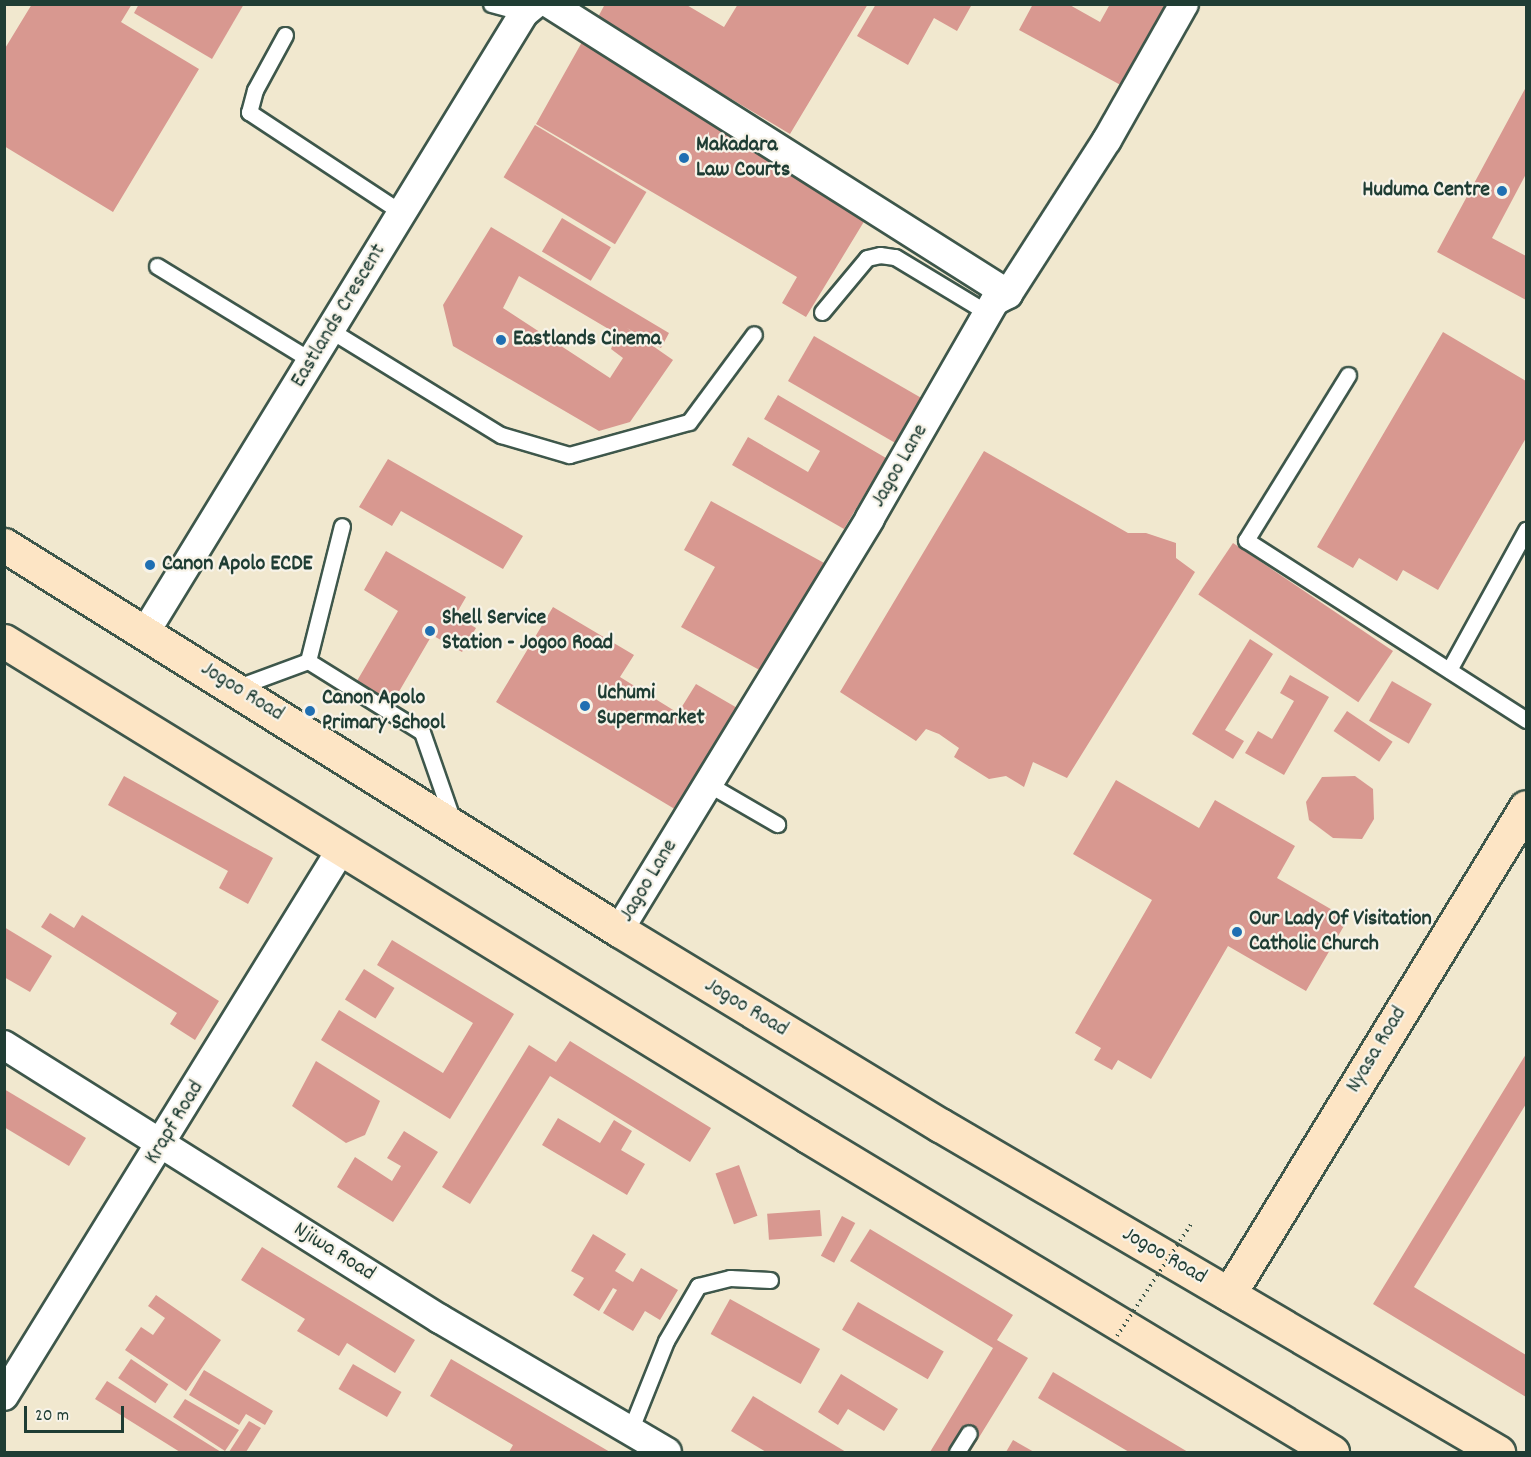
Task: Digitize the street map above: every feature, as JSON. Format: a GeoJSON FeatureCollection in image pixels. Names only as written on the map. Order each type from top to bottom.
{"type":"FeatureCollection","features":[{"type":"Feature","properties":{"kind":"main road","name":"Jogoo Road"},"geometry":{"type":"LineString","coordinates":[[4,545],[146,631],[619,930],[940,1125],[1498,1452]]}},
{"type":"Feature","properties":{"kind":"main road"},"geometry":{"type":"LineString","coordinates":[[4,641],[808,1136],[1332,1452]]}},
{"type":"Feature","properties":{"kind":"main road","name":"Nyasa Road"},"geometry":{"type":"LineString","coordinates":[[1229,1294],[1527,807]]}},
{"type":"Feature","properties":{"kind":"street","name":"Jagoo Lane"},"geometry":{"type":"LineString","coordinates":[[619,930],[870,518],[995,301],[1008,294],[1107,140],[1184,4]]}},
{"type":"Feature","properties":{"kind":"street","name":"Eastlands Crescent"},"geometry":{"type":"LineString","coordinates":[[146,631],[402,213],[537,8]]}},
{"type":"Feature","properties":{"kind":"street"},"geometry":{"type":"LineString","coordinates":[[537,8],[1008,294]]}},
{"type":"Feature","properties":{"kind":"street","name":"Krapf Road"},"geometry":{"type":"LineString","coordinates":[[4,1396],[162,1144],[342,848]]}},
{"type":"Feature","properties":{"kind":"street","name":"Njiwa Road"},"geometry":{"type":"LineString","coordinates":[[4,1046],[440,1319],[667,1452]]}},
{"type":"Feature","properties":{"kind":"lane"},"geometry":{"type":"LineString","coordinates":[[491,4],[537,8]]}},
{"type":"Feature","properties":{"kind":"lane"},"geometry":{"type":"LineString","coordinates":[[285,35],[255,90],[249,112],[402,213]]}},
{"type":"Feature","properties":{"kind":"lane"},"geometry":{"type":"LineString","coordinates":[[822,312],[867,258],[880,255],[894,257],[988,313]]}},
{"type":"Feature","properties":{"kind":"lane"},"geometry":{"type":"LineString","coordinates":[[158,266],[312,362]]}},
{"type":"Feature","properties":{"kind":"lane"},"geometry":{"type":"LineString","coordinates":[[330,330],[501,435],[570,455],[689,422],[754,334]]}},
{"type":"Feature","properties":{"kind":"lane"},"geometry":{"type":"LineString","coordinates":[[1348,375],[1246,540],[1527,720]]}},
{"type":"Feature","properties":{"kind":"lane"},"geometry":{"type":"LineString","coordinates":[[308,661],[342,526]]}},
{"type":"Feature","properties":{"kind":"lane"},"geometry":{"type":"LineString","coordinates":[[1449,670],[1527,530]]}},
{"type":"Feature","properties":{"kind":"lane"},"geometry":{"type":"LineString","coordinates":[[236,688],[308,661]]}},
{"type":"Feature","properties":{"kind":"lane"},"geometry":{"type":"LineString","coordinates":[[308,661],[422,732],[455,827]]}},
{"type":"Feature","properties":{"kind":"lane"},"geometry":{"type":"LineString","coordinates":[[708,784],[777,824]]}},
{"type":"Feature","properties":{"kind":"lane"},"geometry":{"type":"LineString","coordinates":[[630,1431],[666,1341],[698,1286],[730,1278],[770,1280]]}},
{"type":"Feature","properties":{"kind":"lane"},"geometry":{"type":"LineString","coordinates":[[957,1452],[969,1433]]}},
{"type":"Feature","properties":{"kind":"path"},"geometry":{"type":"LineString","coordinates":[[1117,1336],[1191,1224]]}},
{"type":"Feature","properties":{"kind":"building"},"geometry":{"type":"Polygon","coordinates":[[[32,4],[132,4],[121,22],[199,69],[113,212],[4,146],[4,50],[32,4]]]}},
{"type":"Feature","properties":{"kind":"building"},"geometry":{"type":"Polygon","coordinates":[[[139,4],[244,4],[212,59],[134,13],[139,4]]]}},
{"type":"Feature","properties":{"kind":"building"},"geometry":{"type":"Polygon","coordinates":[[[605,4],[685,4],[724,27],[738,4],[868,4],[790,134],[597,19],[605,4]]]}},
{"type":"Feature","properties":{"kind":"building"},"geometry":{"type":"Polygon","coordinates":[[[876,4],[968,4],[971,6],[957,31],[934,18],[908,65],[857,36],[876,4]]]}},
{"type":"Feature","properties":{"kind":"building"},"geometry":{"type":"Polygon","coordinates":[[[1033,4],[1068,4],[1100,22],[1110,4],[1174,4],[1128,89],[1019,30],[1033,4]]]}},
{"type":"Feature","properties":{"kind":"building","name":"Makadara Law Courts"},"geometry":{"type":"Polygon","coordinates":[[[582,42],[868,215],[806,317],[782,303],[797,277],[536,124],[582,42]]]}},
{"type":"Feature","properties":{"kind":"building"},"geometry":{"type":"Polygon","coordinates":[[[1526,87],[1526,174],[1492,238],[1526,256],[1526,300],[1437,252],[1526,87]]]}},
{"type":"Feature","properties":{"kind":"building"},"geometry":{"type":"Polygon","coordinates":[[[535,125],[646,192],[615,244],[504,177],[535,125]]]}},
{"type":"Feature","properties":{"kind":"building"},"geometry":{"type":"Polygon","coordinates":[[[562,218],[611,247],[591,281],[542,251],[562,218]]]}},
{"type":"Feature","properties":{"kind":"building","name":"Eastlands Cinema"},"geometry":{"type":"Polygon","coordinates":[[[491,227],[669,333],[661,348],[627,328],[673,360],[630,422],[599,431],[453,346],[443,305],[491,227]],[[519,276],[503,308],[610,378],[623,358],[611,349],[617,334],[519,276]]]}},
{"type":"Feature","properties":{"kind":"building"},"geometry":{"type":"Polygon","coordinates":[[[1443,332],[1526,381],[1526,438],[1438,590],[1403,570],[1397,581],[1359,558],[1353,568],[1317,547],[1443,332]]]}},
{"type":"Feature","properties":{"kind":"building"},"geometry":{"type":"Polygon","coordinates":[[[814,336],[926,401],[900,446],[788,381],[814,336]]]}},
{"type":"Feature","properties":{"kind":"building"},"geometry":{"type":"Polygon","coordinates":[[[778,395],[886,458],[844,529],[732,465],[748,437],[808,472],[820,451],[764,419],[778,395]]]}},
{"type":"Feature","properties":{"kind":"building"},"geometry":{"type":"Polygon","coordinates":[[[984,451],[1128,533],[1146,533],[1176,543],[1176,558],[1195,572],[1067,778],[1033,762],[1024,787],[1006,776],[989,779],[954,757],[959,748],[939,734],[926,729],[916,741],[840,692],[984,451]]]}},
{"type":"Feature","properties":{"kind":"building"},"geometry":{"type":"Polygon","coordinates":[[[388,459],[523,536],[503,569],[401,511],[392,526],[359,507],[388,459]]]}},
{"type":"Feature","properties":{"kind":"building"},"geometry":{"type":"Polygon","coordinates":[[[711,501],[826,564],[765,673],[681,627],[715,567],[684,550],[711,501]]]}},
{"type":"Feature","properties":{"kind":"building"},"geometry":{"type":"Polygon","coordinates":[[[1233,543],[1393,651],[1358,702],[1198,594],[1233,543]]]}},
{"type":"Feature","properties":{"kind":"building","name":"Shell Service Station - Jogoo Road"},"geometry":{"type":"Polygon","coordinates":[[[386,551],[466,597],[455,616],[476,628],[462,652],[432,635],[390,707],[354,686],[398,611],[364,590],[386,551]]]}},
{"type":"Feature","properties":{"kind":"building","name":"Uchumi Supermarket"},"geometry":{"type":"Polygon","coordinates":[[[553,607],[634,655],[620,677],[678,713],[696,684],[739,709],[678,811],[496,702],[553,607]]]}},
{"type":"Feature","properties":{"kind":"building"},"geometry":{"type":"Polygon","coordinates":[[[1250,639],[1273,654],[1225,730],[1244,741],[1233,759],[1192,734],[1250,639]]]}},
{"type":"Feature","properties":{"kind":"building"},"geometry":{"type":"Polygon","coordinates":[[[1290,675],[1329,697],[1284,775],[1245,753],[1258,731],[1272,739],[1294,701],[1280,693],[1290,675]]]}},
{"type":"Feature","properties":{"kind":"building"},"geometry":{"type":"Polygon","coordinates":[[[1392,681],[1432,704],[1409,744],[1369,721],[1392,681]]]}},
{"type":"Feature","properties":{"kind":"building"},"geometry":{"type":"Polygon","coordinates":[[[1347,711],[1393,742],[1379,762],[1334,731],[1347,711]]]}},
{"type":"Feature","properties":{"kind":"building"},"geometry":{"type":"Polygon","coordinates":[[[124,776],[273,858],[248,904],[219,888],[228,871],[108,805],[124,776]]]}},
{"type":"Feature","properties":{"kind":"building"},"geometry":{"type":"Polygon","coordinates":[[[1355,776],[1373,789],[1374,819],[1362,839],[1333,838],[1309,820],[1306,802],[1322,777],[1355,776]]]}},
{"type":"Feature","properties":{"kind":"building","name":"Our Lady Of Visitation Catholic Church"},"geometry":{"type":"Polygon","coordinates":[[[1116,780],[1199,828],[1215,800],[1295,846],[1277,878],[1348,919],[1306,991],[1228,946],[1151,1079],[1118,1060],[1112,1070],[1094,1060],[1101,1048],[1075,1033],[1152,900],[1073,854],[1116,780]]]}},
{"type":"Feature","properties":{"kind":"building"},"geometry":{"type":"Polygon","coordinates":[[[50,913],[74,928],[82,915],[219,1001],[195,1040],[170,1024],[177,1013],[41,927],[50,913]]]}},
{"type":"Feature","properties":{"kind":"building"},"geometry":{"type":"Polygon","coordinates":[[[4,927],[52,956],[30,992],[4,977],[4,927]]]}},
{"type":"Feature","properties":{"kind":"building"},"geometry":{"type":"Polygon","coordinates":[[[392,940],[514,1014],[450,1119],[321,1040],[339,1010],[443,1073],[473,1023],[377,965],[392,940]]]}},
{"type":"Feature","properties":{"kind":"building"},"geometry":{"type":"Polygon","coordinates":[[[364,969],[395,988],[375,1019],[345,1000],[364,969]]]}},
{"type":"Feature","properties":{"kind":"building"},"geometry":{"type":"Polygon","coordinates":[[[570,1041],[711,1128],[690,1162],[550,1076],[470,1204],[442,1187],[529,1045],[556,1062],[570,1041]]]}},
{"type":"Feature","properties":{"kind":"building"},"geometry":{"type":"Polygon","coordinates":[[[1526,1054],[1526,1104],[1414,1287],[1526,1355],[1526,1397],[1373,1304],[1526,1054]]]}},
{"type":"Feature","properties":{"kind":"building"},"geometry":{"type":"Polygon","coordinates":[[[316,1061],[380,1101],[365,1135],[346,1143],[292,1106],[316,1061]]]}},
{"type":"Feature","properties":{"kind":"building"},"geometry":{"type":"Polygon","coordinates":[[[4,1089],[86,1138],[69,1166],[4,1127],[4,1089]]]}},
{"type":"Feature","properties":{"kind":"building"},"geometry":{"type":"Polygon","coordinates":[[[558,1118],[600,1143],[614,1120],[632,1131],[621,1150],[645,1164],[627,1195],[542,1145],[558,1118]]]}},
{"type":"Feature","properties":{"kind":"building"},"geometry":{"type":"Polygon","coordinates":[[[404,1131],[438,1152],[393,1222],[337,1187],[355,1157],[392,1181],[401,1166],[387,1158],[404,1131]]]}},
{"type":"Feature","properties":{"kind":"building"},"geometry":{"type":"Polygon","coordinates":[[[739,1165],[757,1216],[734,1224],[716,1174],[739,1165]]]}},
{"type":"Feature","properties":{"kind":"building"},"geometry":{"type":"Polygon","coordinates":[[[820,1210],[822,1236],[769,1240],[767,1214],[820,1210]]]}},
{"type":"Feature","properties":{"kind":"building"},"geometry":{"type":"Polygon","coordinates":[[[842,1216],[855,1223],[834,1263],[821,1256],[842,1216]]]}},
{"type":"Feature","properties":{"kind":"building"},"geometry":{"type":"Polygon","coordinates":[[[870,1229],[1013,1315],[997,1340],[1028,1358],[970,1452],[930,1452],[993,1348],[850,1261],[870,1229]]]}},
{"type":"Feature","properties":{"kind":"building"},"geometry":{"type":"Polygon","coordinates":[[[593,1234],[626,1254],[615,1271],[633,1282],[641,1268],[678,1290],[660,1320],[645,1311],[633,1331],[603,1313],[617,1290],[613,1288],[599,1311],[573,1295],[584,1278],[571,1271],[593,1234]]]}},
{"type":"Feature","properties":{"kind":"building"},"geometry":{"type":"Polygon","coordinates":[[[262,1247],[415,1340],[395,1373],[347,1343],[339,1356],[297,1331],[305,1319],[241,1280],[262,1247]]]}},
{"type":"Feature","properties":{"kind":"building"},"geometry":{"type":"Polygon","coordinates":[[[156,1295],[221,1340],[186,1391],[125,1350],[141,1327],[153,1335],[165,1318],[148,1306],[156,1295]]]}},
{"type":"Feature","properties":{"kind":"building"},"geometry":{"type":"Polygon","coordinates":[[[730,1299],[820,1349],[801,1384],[711,1334],[730,1299]]]}},
{"type":"Feature","properties":{"kind":"building"},"geometry":{"type":"Polygon","coordinates":[[[858,1302],[944,1352],[928,1379],[842,1330],[858,1302]]]}},
{"type":"Feature","properties":{"kind":"building"},"geometry":{"type":"Polygon","coordinates":[[[131,1359],[168,1384],[155,1403],[118,1378],[131,1359]]]}},
{"type":"Feature","properties":{"kind":"building"},"geometry":{"type":"Polygon","coordinates":[[[451,1359],[610,1452],[509,1452],[513,1445],[430,1396],[451,1359]]]}},
{"type":"Feature","properties":{"kind":"building"},"geometry":{"type":"Polygon","coordinates":[[[353,1364],[401,1392],[387,1417],[338,1389],[353,1364]]]}},
{"type":"Feature","properties":{"kind":"building"},"geometry":{"type":"Polygon","coordinates":[[[204,1370],[273,1411],[265,1425],[246,1414],[239,1425],[189,1395],[204,1370]]]}},
{"type":"Feature","properties":{"kind":"building"},"geometry":{"type":"Polygon","coordinates":[[[1053,1372],[1188,1452],[1129,1452],[1038,1398],[1053,1372]]]}},
{"type":"Feature","properties":{"kind":"building"},"geometry":{"type":"Polygon","coordinates":[[[841,1374],[898,1409],[884,1431],[848,1409],[838,1425],[818,1412],[841,1374]]]}},
{"type":"Feature","properties":{"kind":"building"},"geometry":{"type":"Polygon","coordinates":[[[107,1381],[221,1452],[180,1452],[95,1399],[107,1381]]]}},
{"type":"Feature","properties":{"kind":"building"},"geometry":{"type":"Polygon","coordinates":[[[753,1396],[846,1452],[766,1452],[731,1431],[753,1396]]]}},
{"type":"Feature","properties":{"kind":"building"},"geometry":{"type":"Polygon","coordinates":[[[185,1399],[239,1430],[225,1451],[173,1417],[185,1399]]]}},
{"type":"Feature","properties":{"kind":"building"},"geometry":{"type":"Polygon","coordinates":[[[249,1421],[261,1428],[246,1452],[229,1452],[249,1421]]]}},
{"type":"Feature","properties":{"kind":"building"},"geometry":{"type":"Polygon","coordinates":[[[1013,1440],[1034,1452],[1006,1452],[1013,1440]]]}},
{"type":"Feature","properties":{"kind":"place","name":"Makadara Law Courts"},"geometry":{"type":"Point","coordinates":[684,158]}},
{"type":"Feature","properties":{"kind":"place","name":"Huduma Centre"},"geometry":{"type":"Point","coordinates":[1502,191]}},
{"type":"Feature","properties":{"kind":"place","name":"Eastlands Cinema"},"geometry":{"type":"Point","coordinates":[501,340]}},
{"type":"Feature","properties":{"kind":"place","name":"Canon Apolo ECDE"},"geometry":{"type":"Point","coordinates":[150,565]}},
{"type":"Feature","properties":{"kind":"place","name":"Shell Service Station - Jogoo Road"},"geometry":{"type":"Point","coordinates":[430,631]}},
{"type":"Feature","properties":{"kind":"place","name":"Uchumi Supermarket"},"geometry":{"type":"Point","coordinates":[585,706]}},
{"type":"Feature","properties":{"kind":"place","name":"Canon Apolo Primary School"},"geometry":{"type":"Point","coordinates":[310,711]}},
{"type":"Feature","properties":{"kind":"place","name":"Our Lady Of Visitation Catholic Church"},"geometry":{"type":"Point","coordinates":[1237,932]}}]}
